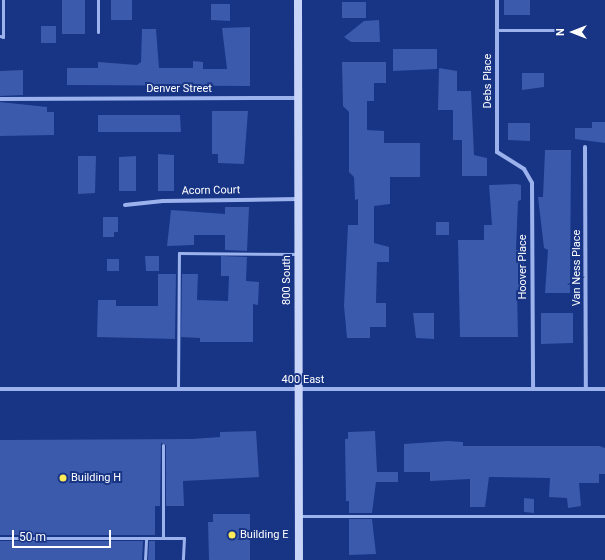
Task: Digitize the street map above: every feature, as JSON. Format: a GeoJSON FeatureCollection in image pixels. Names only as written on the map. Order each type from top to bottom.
{"type":"FeatureCollection","features":[{"type":"Feature","properties":{"kind":"main road","name":"800 South"},"geometry":{"type":"LineString","coordinates":[[298,0],[299,560]]}},
{"type":"Feature","properties":{"kind":"street","name":"Debs Place"},"geometry":{"type":"LineString","coordinates":[[497,0],[497,147],[504,158]]}},
{"type":"Feature","properties":{"kind":"street","name":"Denver Street"},"geometry":{"type":"LineString","coordinates":[[0,99],[298,98]]}},
{"type":"Feature","properties":{"kind":"street","name":"Van Ness Place"},"geometry":{"type":"LineString","coordinates":[[585,147],[586,389]]}},
{"type":"Feature","properties":{"kind":"street","name":"Hoover Place"},"geometry":{"type":"LineString","coordinates":[[504,158],[524,169],[532,183],[533,389]]}},
{"type":"Feature","properties":{"kind":"street","name":"Acorn Court"},"geometry":{"type":"LineString","coordinates":[[125,205],[163,201],[298,199]]}},
{"type":"Feature","properties":{"kind":"street","name":"400 East"},"geometry":{"type":"LineString","coordinates":[[0,389],[605,389]]}},
{"type":"Feature","properties":{"kind":"lane"},"geometry":{"type":"LineString","coordinates":[[0,36],[3,36],[3,0]]}},
{"type":"Feature","properties":{"kind":"lane"},"geometry":{"type":"LineString","coordinates":[[98,0],[98,32]]}},
{"type":"Feature","properties":{"kind":"lane"},"geometry":{"type":"LineString","coordinates":[[497,30],[558,30]]}},
{"type":"Feature","properties":{"kind":"lane"},"geometry":{"type":"LineString","coordinates":[[178,389],[179,253],[298,254]]}},
{"type":"Feature","properties":{"kind":"lane"},"geometry":{"type":"LineString","coordinates":[[163,538],[164,445]]}},
{"type":"Feature","properties":{"kind":"lane"},"geometry":{"type":"LineString","coordinates":[[299,516],[605,516]]}},
{"type":"Feature","properties":{"kind":"lane"},"geometry":{"type":"LineString","coordinates":[[0,538],[184,538],[184,560]]}},
{"type":"Feature","properties":{"kind":"lane"},"geometry":{"type":"LineString","coordinates":[[145,560],[146,538]]}},
{"type":"Feature","properties":{"kind":"building"},"geometry":{"type":"Polygon","coordinates":[[[62,0],[85,0],[85,34],[62,34],[62,0]]]}},
{"type":"Feature","properties":{"kind":"building"},"geometry":{"type":"Polygon","coordinates":[[[111,0],[132,0],[132,20],[111,20],[111,0]]]}},
{"type":"Feature","properties":{"kind":"building"},"geometry":{"type":"Polygon","coordinates":[[[504,0],[530,0],[530,15],[504,15],[504,0]]]}},
{"type":"Feature","properties":{"kind":"building"},"geometry":{"type":"Polygon","coordinates":[[[342,2],[366,2],[366,18],[342,18],[342,2]]]}},
{"type":"Feature","properties":{"kind":"building"},"geometry":{"type":"Polygon","coordinates":[[[211,4],[230,4],[230,21],[211,20],[211,4]]]}},
{"type":"Feature","properties":{"kind":"building"},"geometry":{"type":"Polygon","coordinates":[[[379,20],[380,42],[351,42],[344,37],[364,21],[379,20]]]}},
{"type":"Feature","properties":{"kind":"building"},"geometry":{"type":"Polygon","coordinates":[[[41,26],[56,26],[56,43],[41,43],[41,26]]]}},
{"type":"Feature","properties":{"kind":"building"},"geometry":{"type":"Polygon","coordinates":[[[250,27],[250,86],[67,85],[67,68],[98,68],[98,62],[137,65],[141,62],[142,29],[156,29],[159,68],[193,68],[193,61],[203,62],[203,69],[227,69],[222,28],[250,27]]]}},
{"type":"Feature","properties":{"kind":"building"},"geometry":{"type":"Polygon","coordinates":[[[393,49],[437,49],[437,69],[393,71],[393,49]]]}},
{"type":"Feature","properties":{"kind":"building"},"geometry":{"type":"Polygon","coordinates":[[[342,62],[386,62],[386,83],[374,83],[374,101],[367,101],[367,130],[384,131],[384,143],[420,143],[420,177],[390,177],[390,204],[374,206],[374,243],[389,247],[389,262],[377,262],[376,303],[386,303],[386,327],[370,327],[370,338],[347,338],[344,306],[348,225],[358,225],[358,199],[355,200],[354,177],[349,172],[349,112],[343,106],[342,62]]]}},
{"type":"Feature","properties":{"kind":"building"},"geometry":{"type":"Polygon","coordinates":[[[439,68],[457,71],[457,91],[471,91],[474,155],[487,158],[487,176],[462,176],[462,140],[453,140],[453,110],[438,110],[439,68]]]}},
{"type":"Feature","properties":{"kind":"building"},"geometry":{"type":"Polygon","coordinates":[[[23,70],[23,95],[0,96],[0,71],[23,70]]]}},
{"type":"Feature","properties":{"kind":"building"},"geometry":{"type":"Polygon","coordinates":[[[522,73],[544,73],[544,87],[522,90],[522,73]]]}},
{"type":"Feature","properties":{"kind":"building"},"geometry":{"type":"Polygon","coordinates":[[[0,102],[47,107],[47,112],[54,112],[54,135],[0,136],[0,102]]]}},
{"type":"Feature","properties":{"kind":"building"},"geometry":{"type":"Polygon","coordinates":[[[212,111],[248,111],[244,164],[218,163],[218,154],[212,154],[212,111]]]}},
{"type":"Feature","properties":{"kind":"building"},"geometry":{"type":"Polygon","coordinates":[[[98,115],[180,115],[181,132],[98,132],[98,115]]]}},
{"type":"Feature","properties":{"kind":"building"},"geometry":{"type":"Polygon","coordinates":[[[592,122],[605,122],[605,143],[575,139],[575,128],[592,128],[592,122]]]}},
{"type":"Feature","properties":{"kind":"building"},"geometry":{"type":"Polygon","coordinates":[[[508,123],[530,123],[530,141],[508,140],[508,123]]]}},
{"type":"Feature","properties":{"kind":"building"},"geometry":{"type":"Polygon","coordinates":[[[545,150],[571,150],[570,293],[545,293],[548,250],[544,248],[538,197],[543,197],[545,150]]]}},
{"type":"Feature","properties":{"kind":"building"},"geometry":{"type":"Polygon","coordinates":[[[158,154],[174,155],[174,191],[158,191],[158,154]]]}},
{"type":"Feature","properties":{"kind":"building"},"geometry":{"type":"Polygon","coordinates":[[[78,156],[96,156],[95,193],[78,194],[78,156]]]}},
{"type":"Feature","properties":{"kind":"building"},"geometry":{"type":"Polygon","coordinates":[[[136,156],[136,191],[119,191],[119,157],[136,156]]]}},
{"type":"Feature","properties":{"kind":"building"},"geometry":{"type":"Polygon","coordinates":[[[489,185],[521,185],[521,200],[518,201],[516,250],[523,250],[525,277],[525,290],[517,290],[518,337],[460,337],[458,240],[484,240],[484,225],[492,225],[489,185]]]}},
{"type":"Feature","properties":{"kind":"building"},"geometry":{"type":"Polygon","coordinates":[[[225,207],[249,207],[247,251],[225,250],[225,235],[194,235],[194,245],[167,246],[171,210],[225,214],[225,207]]]}},
{"type":"Feature","properties":{"kind":"building"},"geometry":{"type":"Polygon","coordinates":[[[103,217],[118,217],[118,232],[114,232],[114,237],[103,237],[103,217]]]}},
{"type":"Feature","properties":{"kind":"building"},"geometry":{"type":"Polygon","coordinates":[[[436,222],[449,222],[449,235],[436,235],[436,222]]]}},
{"type":"Feature","properties":{"kind":"building"},"geometry":{"type":"Polygon","coordinates":[[[145,256],[159,256],[159,271],[146,271],[145,256]]]}},
{"type":"Feature","properties":{"kind":"building"},"geometry":{"type":"Polygon","coordinates":[[[221,256],[247,257],[246,281],[259,282],[258,305],[253,304],[253,342],[200,342],[200,338],[181,337],[182,274],[198,274],[197,300],[228,301],[229,276],[221,276],[221,256]]]}},
{"type":"Feature","properties":{"kind":"building"},"geometry":{"type":"Polygon","coordinates":[[[107,259],[119,259],[119,271],[107,271],[107,259]]]}},
{"type":"Feature","properties":{"kind":"building"},"geometry":{"type":"Polygon","coordinates":[[[158,274],[176,274],[175,339],[97,337],[98,300],[116,300],[116,306],[158,306],[158,274]]]}},
{"type":"Feature","properties":{"kind":"building"},"geometry":{"type":"Polygon","coordinates":[[[413,313],[434,313],[434,339],[416,338],[413,313]]]}},
{"type":"Feature","properties":{"kind":"building"},"geometry":{"type":"Polygon","coordinates":[[[541,313],[573,313],[573,343],[541,344],[541,313]]]}},
{"type":"Feature","properties":{"kind":"building"},"geometry":{"type":"Polygon","coordinates":[[[256,431],[259,477],[183,481],[184,506],[166,506],[166,445],[161,443],[160,506],[155,506],[155,535],[0,535],[0,440],[192,439],[220,437],[220,432],[256,431]]]}},
{"type":"Feature","properties":{"kind":"building"},"geometry":{"type":"Polygon","coordinates":[[[375,431],[377,472],[398,472],[398,482],[376,482],[372,513],[349,513],[349,501],[346,501],[345,439],[348,439],[348,432],[375,431]]]}},
{"type":"Feature","properties":{"kind":"building"},"geometry":{"type":"Polygon","coordinates":[[[448,441],[463,442],[463,446],[599,446],[605,448],[605,474],[599,474],[599,483],[579,483],[581,506],[568,508],[567,498],[549,497],[550,478],[489,477],[485,507],[470,507],[470,479],[430,481],[430,472],[404,472],[404,444],[448,441]]]}},
{"type":"Feature","properties":{"kind":"building"},"geometry":{"type":"Polygon","coordinates":[[[524,498],[534,499],[534,513],[524,512],[524,498]]]}},
{"type":"Feature","properties":{"kind":"building","name":"Building E"},"geometry":{"type":"Polygon","coordinates":[[[213,514],[250,514],[250,560],[209,560],[208,522],[213,522],[213,514]]]}},
{"type":"Feature","properties":{"kind":"building"},"geometry":{"type":"Polygon","coordinates":[[[349,519],[372,519],[376,554],[349,555],[349,519]]]}},
{"type":"Feature","properties":{"kind":"building"},"geometry":{"type":"Polygon","coordinates":[[[0,541],[143,541],[142,560],[0,560],[0,541]]]}},
{"type":"Feature","properties":{"kind":"building"},"geometry":{"type":"Polygon","coordinates":[[[149,541],[155,541],[155,560],[148,560],[149,541]]]}},
{"type":"Feature","properties":{"kind":"place","name":"Building H"},"geometry":{"type":"Point","coordinates":[63,478]}},
{"type":"Feature","properties":{"kind":"place","name":"Building E"},"geometry":{"type":"Point","coordinates":[232,535]}}]}
